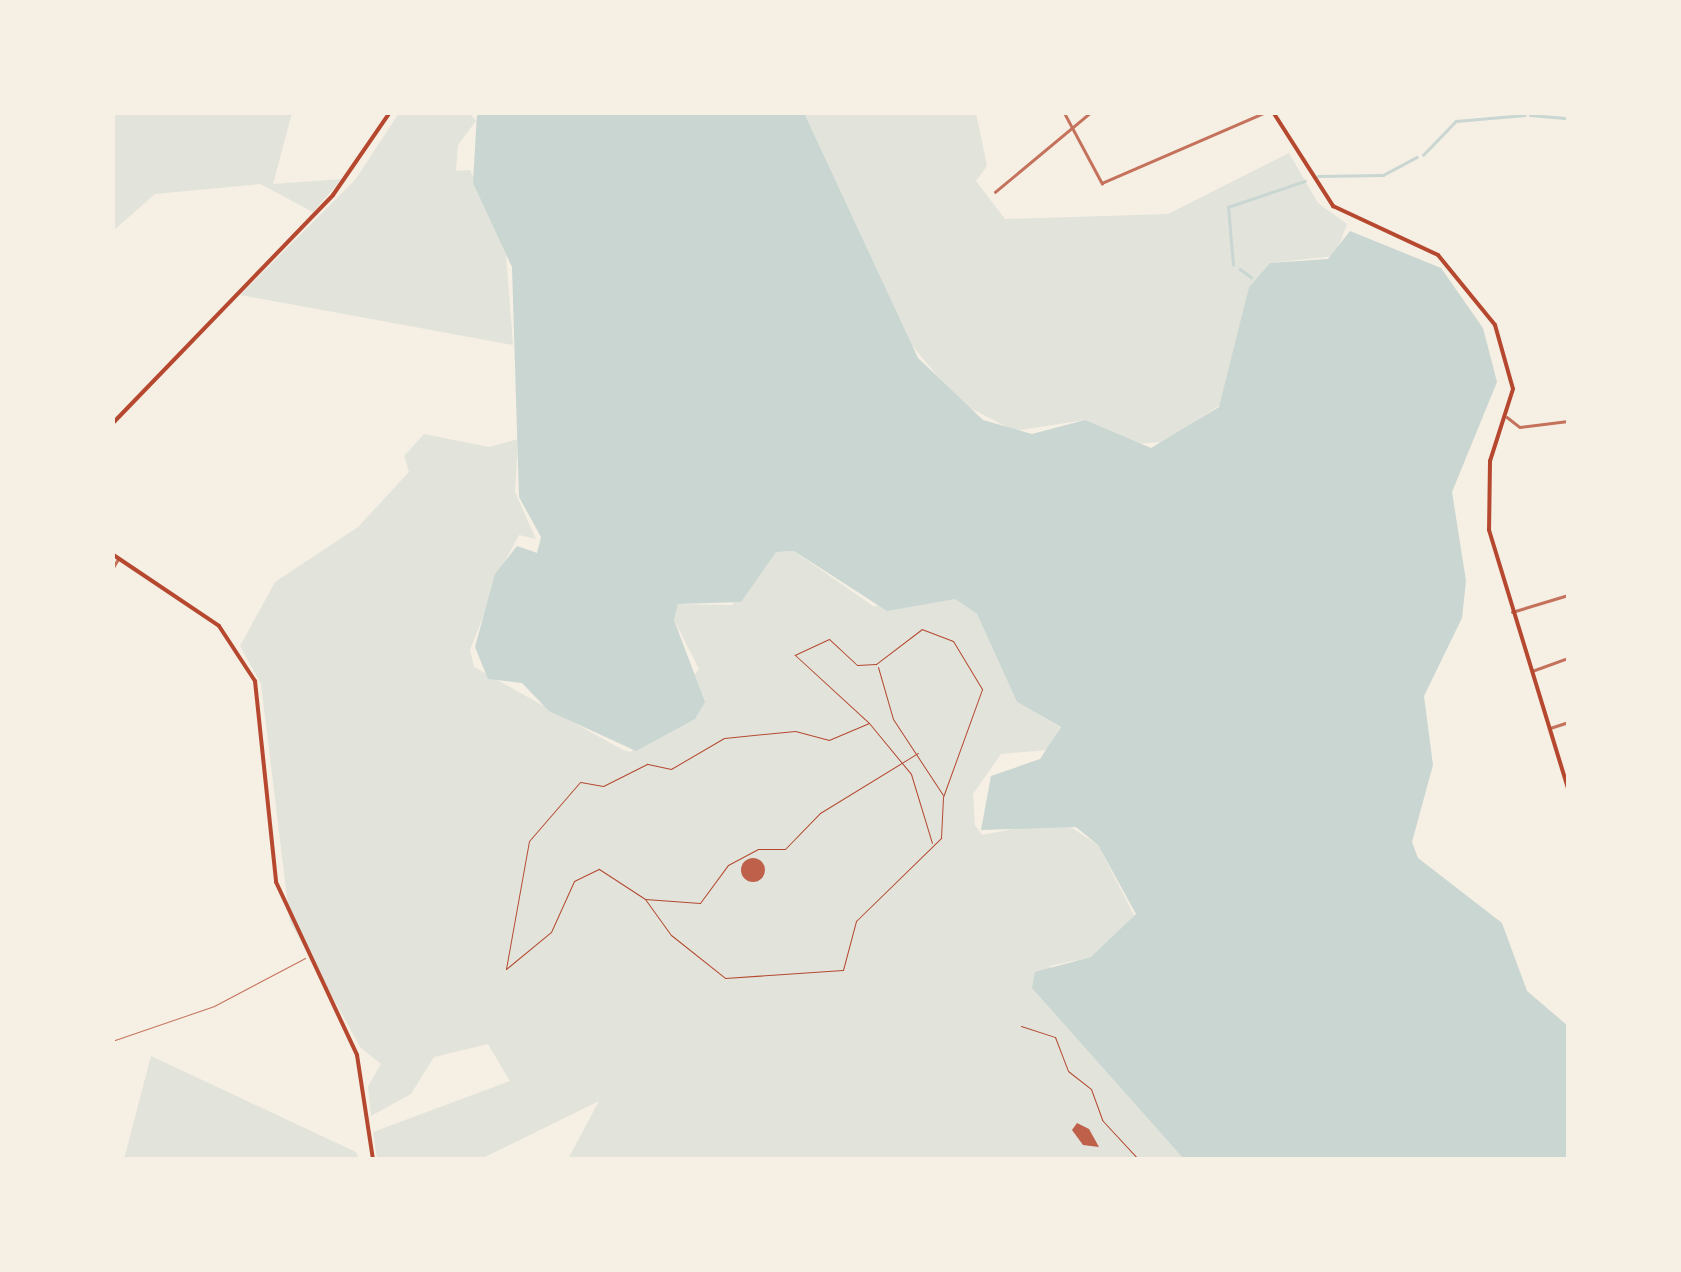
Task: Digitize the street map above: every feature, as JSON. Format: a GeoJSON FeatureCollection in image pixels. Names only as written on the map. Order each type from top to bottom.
{"type":"FeatureCollection","features":[{"type":"Feature","properties":{"kind":"main road"},"geometry":{"type":"LineString","coordinates":[[112,424],[333,195],[390,112]]}},
{"type":"Feature","properties":{"kind":"main road"},"geometry":{"type":"LineString","coordinates":[[1269,112],[1333,206],[1427,249],[1461,276],[1505,352],[1513,389],[1487,496],[1501,576],[1568,786]]}},
{"type":"Feature","properties":{"kind":"main road"},"geometry":{"type":"LineString","coordinates":[[116,556],[219,626],[255,681],[276,882],[292,932],[357,1055],[373,1160]]}},
{"type":"Feature","properties":{"kind":"street"},"geometry":{"type":"LineString","coordinates":[[1064,112],[1102,183],[1269,112]]}},
{"type":"Feature","properties":{"kind":"street"},"geometry":{"type":"LineString","coordinates":[[995,192],[1091,112]]}},
{"type":"Feature","properties":{"kind":"street"},"geometry":{"type":"LineString","coordinates":[[1506,416],[1520,427],[1568,421]]}},
{"type":"Feature","properties":{"kind":"street"},"geometry":{"type":"LineString","coordinates":[[112,569],[116,556]]}},
{"type":"Feature","properties":{"kind":"street"},"geometry":{"type":"LineString","coordinates":[[1512,612],[1568,595]]}},
{"type":"Feature","properties":{"kind":"street"},"geometry":{"type":"LineString","coordinates":[[1530,671],[1568,658]]}},
{"type":"Feature","properties":{"kind":"street"},"geometry":{"type":"LineString","coordinates":[[1549,728],[1568,722]]}},
{"type":"Feature","properties":{"kind":"street"},"geometry":{"type":"LineString","coordinates":[[112,788],[112,837]]}},
{"type":"Feature","properties":{"kind":"lane"},"geometry":{"type":"LineString","coordinates":[[112,1041],[214,1006],[306,958]]}},
{"type":"Feature","properties":{"kind":"path"},"geometry":{"type":"LineString","coordinates":[[869,722],[829,740],[795,731],[724,738],[671,769],[647,764],[603,786],[580,782],[529,841],[506,969],[551,932],[574,881],[599,870],[646,898],[671,935],[725,978],[843,970],[856,921],[933,846],[943,797],[982,689],[953,641],[922,628],[876,664],[857,665],[829,639],[795,655],[869,722],[901,762],[933,846]]}},
{"type":"Feature","properties":{"kind":"path"},"geometry":{"type":"LineString","coordinates":[[876,664],[894,719],[943,797]]}},
{"type":"Feature","properties":{"kind":"path"},"geometry":{"type":"LineString","coordinates":[[646,898],[700,902],[728,865],[758,849],[785,849],[820,813],[918,752]]}},
{"type":"Feature","properties":{"kind":"path"},"geometry":{"type":"LineString","coordinates":[[1021,1026],[1055,1036],[1068,1071],[1091,1089],[1102,1120],[1139,1160]]}},
{"type":"Feature","properties":{"kind":"shaded area"},"geometry":{"type":"Polygon","coordinates":[[[469,112],[476,121],[458,145],[456,171],[470,170],[505,240],[513,345],[240,295],[355,180],[399,113],[469,112]]]}},
{"type":"Feature","properties":{"kind":"shaded area"},"geometry":{"type":"Polygon","coordinates":[[[113,113],[292,113],[273,184],[342,179],[313,212],[260,184],[155,194],[113,231],[113,113]]]}},
{"type":"Feature","properties":{"kind":"shaded area"},"geometry":{"type":"Polygon","coordinates":[[[477,113],[804,113],[918,358],[983,420],[1032,434],[1085,420],[1151,448],[1219,407],[1249,287],[1270,263],[1328,259],[1350,231],[1441,268],[1483,328],[1497,382],[1452,492],[1466,581],[1462,618],[1424,696],[1433,765],[1412,842],[1418,858],[1502,923],[1527,991],[1568,1026],[1568,1159],[1184,1159],[1032,988],[1035,972],[1091,957],[1136,914],[1098,845],[1076,827],[981,830],[991,776],[1040,759],[1061,727],[1017,702],[977,614],[955,599],[887,611],[794,551],[776,552],[741,602],[678,604],[674,620],[705,702],[695,719],[636,751],[549,711],[522,683],[488,679],[475,647],[495,574],[517,546],[537,553],[541,537],[519,497],[512,267],[473,183],[477,113]]]}},
{"type":"Feature","properties":{"kind":"shaded area"},"geometry":{"type":"Polygon","coordinates":[[[804,113],[976,113],[987,166],[976,181],[1005,219],[1168,214],[1289,153],[1318,203],[1347,224],[1335,256],[1270,263],[1249,287],[1223,403],[1165,442],[1132,444],[1085,420],[1015,431],[960,403],[899,330],[804,113]]]}},
{"type":"Feature","properties":{"kind":"shaded area"},"geometry":{"type":"Polygon","coordinates":[[[424,434],[489,447],[518,439],[515,492],[536,539],[519,535],[505,561],[470,650],[474,667],[623,750],[631,752],[699,669],[674,620],[678,604],[732,605],[776,552],[794,551],[873,606],[955,599],[977,614],[1017,702],[1060,727],[1048,750],[1001,754],[973,794],[975,825],[982,835],[1060,820],[1098,845],[1137,921],[1091,957],[1050,966],[1184,1159],[568,1159],[599,1101],[481,1159],[377,1159],[373,1132],[510,1081],[488,1044],[434,1057],[411,1094],[371,1116],[368,1086],[381,1064],[361,1048],[290,922],[261,684],[240,646],[275,582],[358,527],[409,472],[404,456],[424,434]]]}},
{"type":"Feature","properties":{"kind":"shaded area"},"geometry":{"type":"Polygon","coordinates":[[[151,1056],[356,1152],[359,1159],[124,1159],[151,1056]]]}},
{"type":"Feature","properties":{"kind":"building"},"geometry":{"type":"Polygon","coordinates":[[[753,858],[765,870],[753,882],[741,870],[753,858]]]}},
{"type":"Feature","properties":{"kind":"building"},"geometry":{"type":"Polygon","coordinates":[[[1077,1123],[1089,1129],[1099,1147],[1083,1145],[1072,1130],[1077,1123]]]}},
{"type":"Feature","properties":{"kind":"waterway"},"geometry":{"type":"LineString","coordinates":[[1423,155],[1456,121],[1525,115]]}},
{"type":"Feature","properties":{"kind":"waterway"},"geometry":{"type":"LineString","coordinates":[[1530,115],[1568,118]]}},
{"type":"Feature","properties":{"kind":"waterway"},"geometry":{"type":"LineString","coordinates":[[1318,176],[1383,175],[1417,157]]}},
{"type":"Feature","properties":{"kind":"waterway"},"geometry":{"type":"LineString","coordinates":[[1233,265],[1228,207],[1305,181]]}},
{"type":"Feature","properties":{"kind":"waterway"},"geometry":{"type":"LineString","coordinates":[[1240,269],[1251,277]]}}]}
